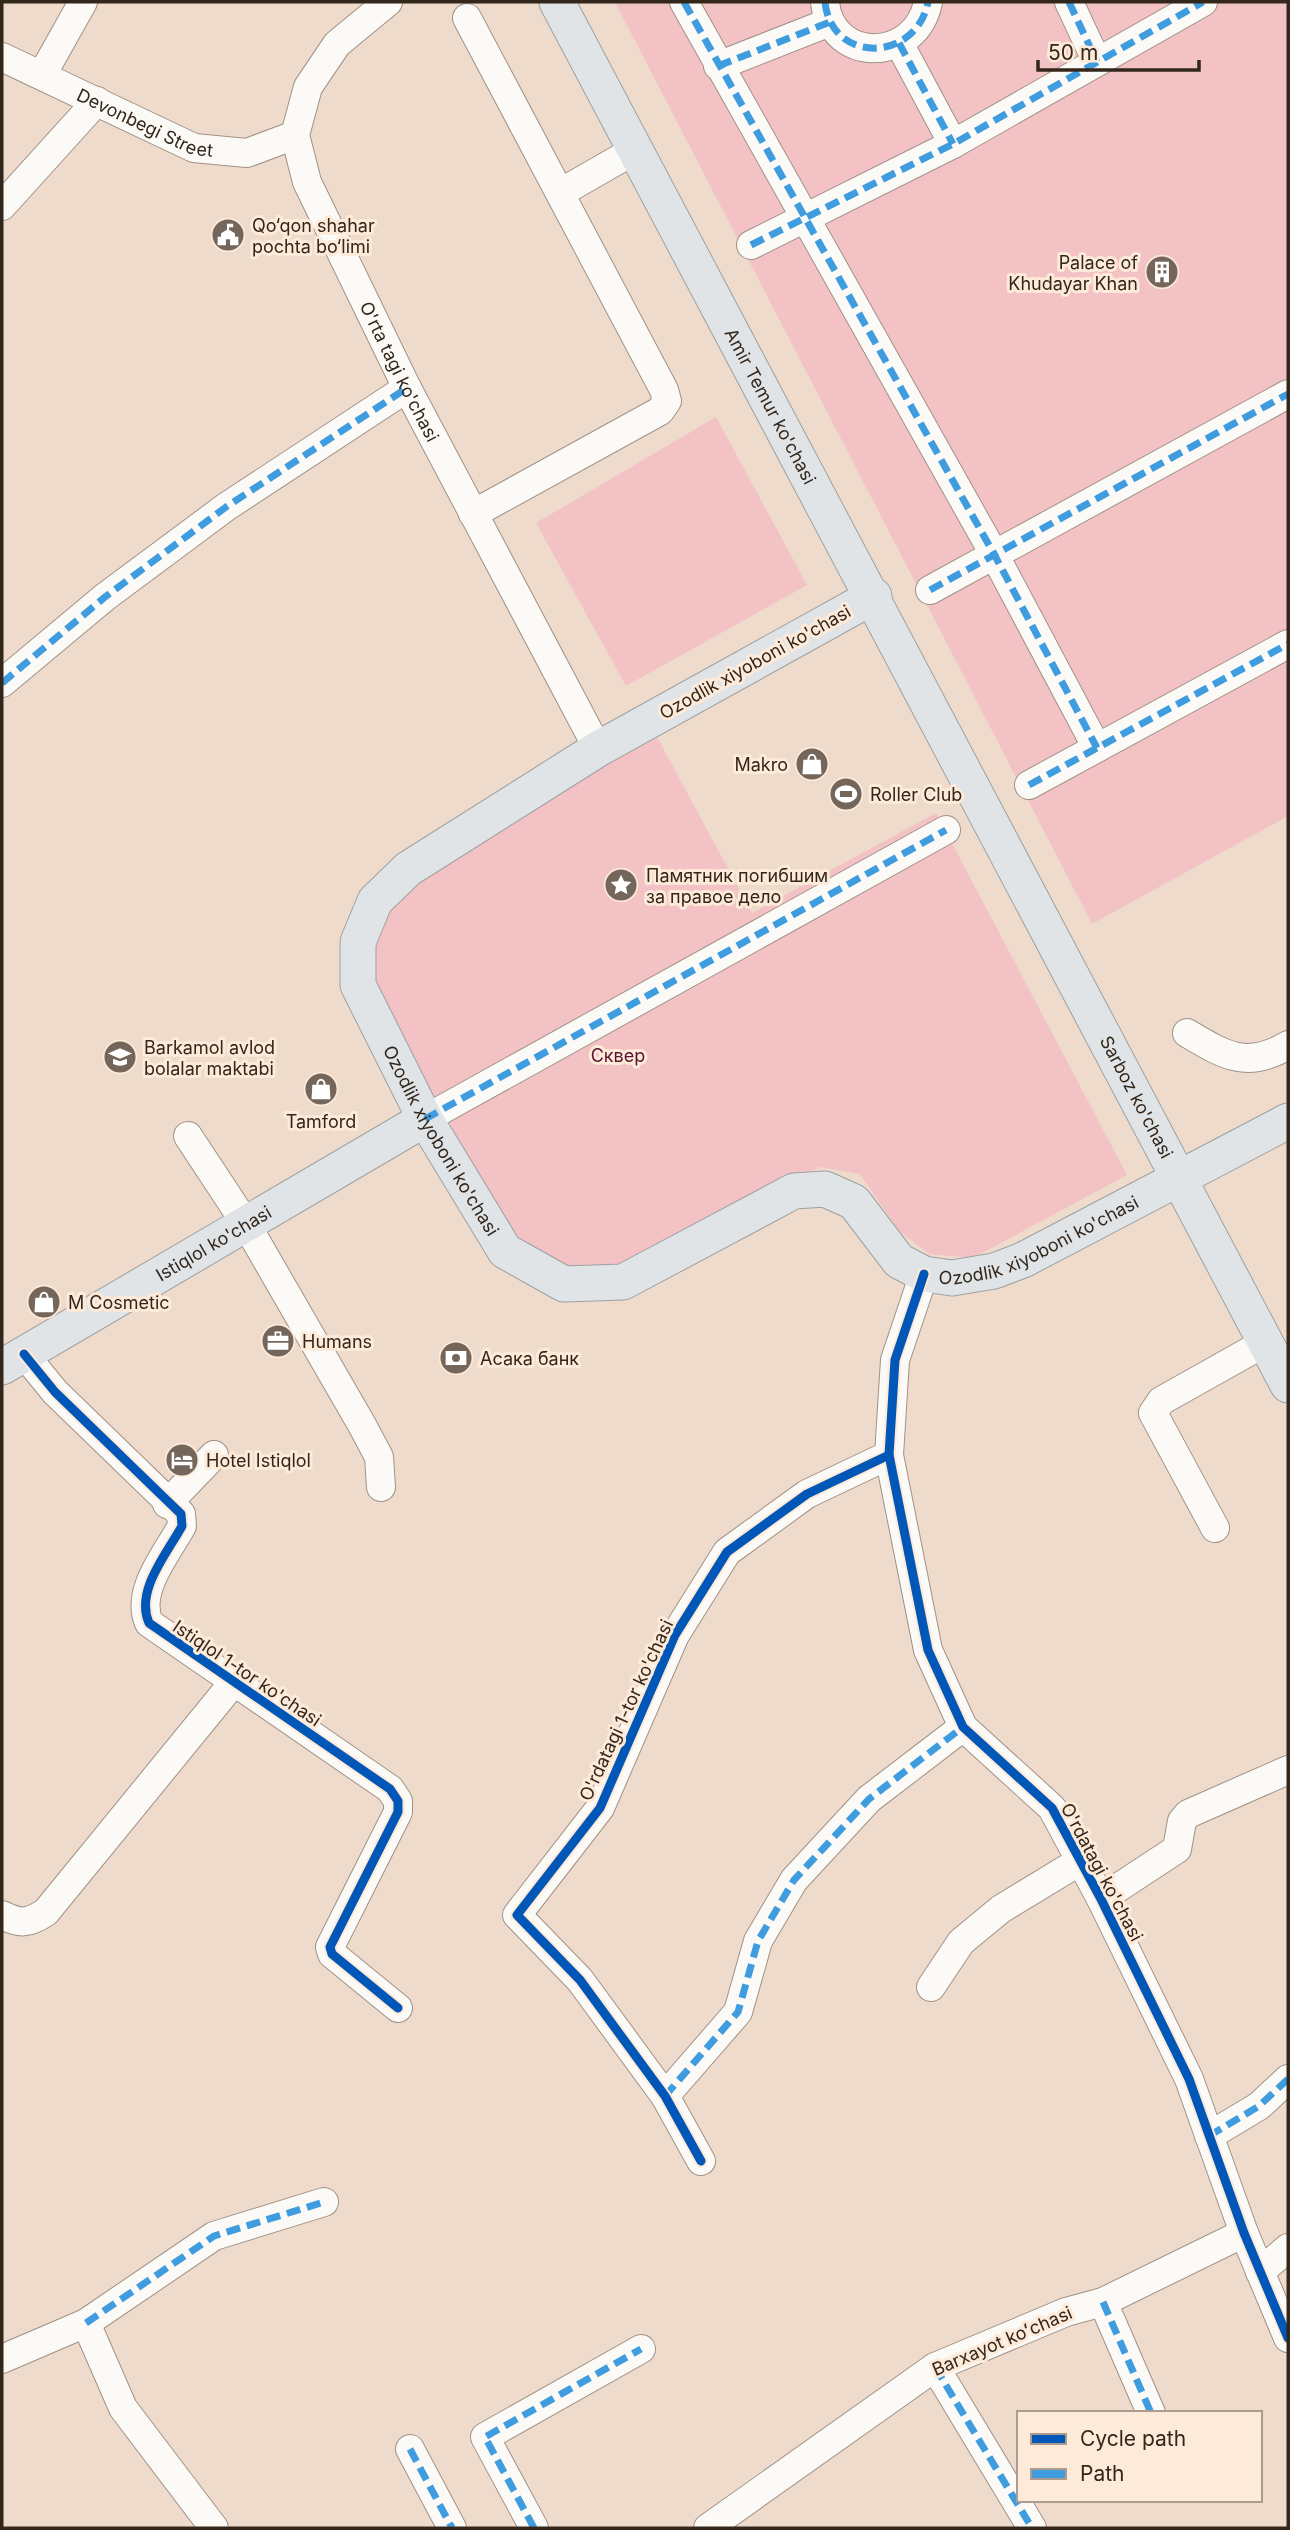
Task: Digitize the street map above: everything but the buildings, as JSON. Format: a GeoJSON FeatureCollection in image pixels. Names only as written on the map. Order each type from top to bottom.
{"type":"FeatureCollection","features":[{"type":"Feature","properties":{"kind":"main road","name":"Amir Temur ko'chasi"},"geometry":{"type":"LineString","coordinates":[[557,2],[711,297],[986,808]]}},
{"type":"Feature","properties":{"kind":"main road","name":"Ozodlik xiyoboni ko'chasi"},"geometry":{"type":"LineString","coordinates":[[874,596],[598,748],[408,869],[375,901],[358,942],[358,985],[425,1119],[505,1251],[564,1284],[623,1282],[794,1191],[825,1189],[854,1202],[899,1261],[924,1274],[951,1278],[1003,1268],[1181,1179],[1288,1121]]}},
{"type":"Feature","properties":{"kind":"main road","name":"Sarboz ko'chasi"},"geometry":{"type":"LineString","coordinates":[[986,808],[1288,1385]]}},
{"type":"Feature","properties":{"kind":"main road","name":"Istiqlol ko'chasi"},"geometry":{"type":"LineString","coordinates":[[13,1360],[425,1119]]}},
{"type":"Feature","properties":{"kind":"street"},"geometry":{"type":"LineString","coordinates":[[42,75],[83,2]]}},
{"type":"Feature","properties":{"kind":"street","name":"O'rta tagi ko'chasi"},"geometry":{"type":"LineString","coordinates":[[388,2],[337,44],[308,87],[295,135],[307,182],[407,388],[598,748]]}},
{"type":"Feature","properties":{"kind":"street"},"geometry":{"type":"LineString","coordinates":[[684,2],[994,554],[1097,748]]}},
{"type":"Feature","properties":{"kind":"street"},"geometry":{"type":"LineString","coordinates":[[718,66],[828,12],[841,35],[855,44],[872,49],[899,43],[917,29],[928,2]]}},
{"type":"Feature","properties":{"kind":"street"},"geometry":{"type":"LineString","coordinates":[[1069,2],[1097,62]]}},
{"type":"Feature","properties":{"kind":"street"},"geometry":{"type":"LineString","coordinates":[[751,245],[953,144],[1203,2]]}},
{"type":"Feature","properties":{"kind":"street"},"geometry":{"type":"LineString","coordinates":[[467,18],[664,390],[667,401],[660,411],[473,514]]}},
{"type":"Feature","properties":{"kind":"street"},"geometry":{"type":"LineString","coordinates":[[899,43],[953,144]]}},
{"type":"Feature","properties":{"kind":"street","name":"Devonbegi Street"},"geometry":{"type":"LineString","coordinates":[[2,57],[194,148],[247,153],[295,135]]}},
{"type":"Feature","properties":{"kind":"street"},"geometry":{"type":"LineString","coordinates":[[2,206],[97,101]]}},
{"type":"Feature","properties":{"kind":"street"},"geometry":{"type":"LineString","coordinates":[[559,193],[635,150]]}},
{"type":"Feature","properties":{"kind":"street"},"geometry":{"type":"LineString","coordinates":[[2,683],[105,597],[226,508],[407,388]]}},
{"type":"Feature","properties":{"kind":"street"},"geometry":{"type":"LineString","coordinates":[[930,590],[1288,394]]}},
{"type":"Feature","properties":{"kind":"street"},"geometry":{"type":"LineString","coordinates":[[1029,785],[1288,644]]}},
{"type":"Feature","properties":{"kind":"street"},"geometry":{"type":"LineString","coordinates":[[425,1119],[946,830]]}},
{"type":"Feature","properties":{"kind":"street"},"geometry":{"type":"LineString","coordinates":[[1187,1033],[1224,1056],[1246,1059],[1275,1053],[1288,1045]]}},
{"type":"Feature","properties":{"kind":"street"},"geometry":{"type":"LineString","coordinates":[[188,1136],[246,1224],[379,1457],[380,1487]]}},
{"type":"Feature","properties":{"kind":"street","name":"O'rdatagi ko'chasi"},"geometry":{"type":"LineString","coordinates":[[924,1274],[895,1360],[889,1455],[928,1650],[963,1727],[1052,1808],[1101,1899],[1189,2079],[1244,2233],[1288,2338]]}},
{"type":"Feature","properties":{"kind":"street"},"geometry":{"type":"LineString","coordinates":[[1215,1528],[1153,1413],[1161,1401],[1266,1342]]}},
{"type":"Feature","properties":{"kind":"street","name":"Istiqlol 1-tor ko'chasi"},"geometry":{"type":"LineString","coordinates":[[13,1360],[55,1392],[167,1504],[181,1514],[182,1526],[144,1595],[144,1612],[149,1623],[160,1634],[390,1789],[398,1801],[398,1812],[331,1939],[330,1947],[332,1954],[398,2008]]}},
{"type":"Feature","properties":{"kind":"street"},"geometry":{"type":"LineString","coordinates":[[167,1504],[214,1455]]}},
{"type":"Feature","properties":{"kind":"street","name":"O'rdatagi 1-tor ko'chasi"},"geometry":{"type":"LineString","coordinates":[[701,2161],[665,2096],[580,1980],[517,1915],[600,1808],[675,1635],[727,1552],[807,1494],[889,1455]]}},
{"type":"Feature","properties":{"kind":"street"},"geometry":{"type":"LineString","coordinates":[[2,1915],[20,1924],[46,1912],[233,1683]]}},
{"type":"Feature","properties":{"kind":"street"},"geometry":{"type":"LineString","coordinates":[[665,2096],[738,2012],[758,1941],[794,1880],[870,1799],[963,1727]]}},
{"type":"Feature","properties":{"kind":"street"},"geometry":{"type":"LineString","coordinates":[[1101,1899],[1177,1849],[1182,1821],[1188,1814],[1288,1770]]}},
{"type":"Feature","properties":{"kind":"street"},"geometry":{"type":"LineString","coordinates":[[931,1987],[961,1942],[1001,1909],[1080,1861]]}},
{"type":"Feature","properties":{"kind":"street"},"geometry":{"type":"LineString","coordinates":[[1209,2136],[1259,2106],[1288,2079]]}},
{"type":"Feature","properties":{"kind":"street"},"geometry":{"type":"LineString","coordinates":[[2,2359],[86,2323],[214,2236],[324,2203]]}},
{"type":"Feature","properties":{"kind":"street","name":"Barxayot koʻchasi"},"geometry":{"type":"LineString","coordinates":[[708,2528],[935,2367],[1066,2312],[1103,2302],[1244,2233]]}},
{"type":"Feature","properties":{"kind":"street"},"geometry":{"type":"LineString","coordinates":[[1260,2272],[1288,2248]]}},
{"type":"Feature","properties":{"kind":"street"},"geometry":{"type":"LineString","coordinates":[[1103,2302],[1150,2411]]}},
{"type":"Feature","properties":{"kind":"street"},"geometry":{"type":"LineString","coordinates":[[86,2323],[123,2408],[214,2528]]}},
{"type":"Feature","properties":{"kind":"street"},"geometry":{"type":"LineString","coordinates":[[534,2528],[485,2437],[641,2349]]}},
{"type":"Feature","properties":{"kind":"street"},"geometry":{"type":"LineString","coordinates":[[935,2367],[1032,2528]]}},
{"type":"Feature","properties":{"kind":"street"},"geometry":{"type":"LineString","coordinates":[[410,2449],[452,2528]]}},
{"type":"Feature","properties":{"kind":"green space"},"geometry":{"type":"Polygon","coordinates":[[[615,2],[1288,2],[1288,816],[1092,924],[615,2]]]}},
{"type":"Feature","properties":{"kind":"green space"},"geometry":{"type":"Polygon","coordinates":[[[716,417],[807,585],[626,686],[536,523],[716,417]]]}},
{"type":"Feature","properties":{"kind":"green space","name":"Сквер"},"geometry":{"type":"Polygon","coordinates":[[[656,735],[752,913],[936,813],[1127,1175],[973,1258],[929,1254],[899,1231],[860,1174],[820,1167],[629,1272],[541,1264],[479,1213],[366,986],[369,929],[417,870],[656,735]]]}},
{"type":"Feature","properties":{"kind":"marked path"},"geometry":{"type":"LineString","coordinates":[[684,2],[994,554],[1097,748]]}},
{"type":"Feature","properties":{"kind":"marked path"},"geometry":{"type":"LineString","coordinates":[[825,2],[831,22],[842,37],[857,45],[874,48],[892,45],[908,36],[920,22],[928,2]]}},
{"type":"Feature","properties":{"kind":"marked path"},"geometry":{"type":"LineString","coordinates":[[1069,2],[1097,62]]}},
{"type":"Feature","properties":{"kind":"marked path"},"geometry":{"type":"LineString","coordinates":[[751,245],[953,144],[1203,2]]}},
{"type":"Feature","properties":{"kind":"marked path"},"geometry":{"type":"LineString","coordinates":[[718,66],[830,22]]}},
{"type":"Feature","properties":{"kind":"marked path"},"geometry":{"type":"LineString","coordinates":[[899,43],[953,144]]}},
{"type":"Feature","properties":{"kind":"marked path"},"geometry":{"type":"LineString","coordinates":[[2,683],[105,597],[226,507],[407,388]]}},
{"type":"Feature","properties":{"kind":"marked path"},"geometry":{"type":"LineString","coordinates":[[930,590],[1288,394]]}},
{"type":"Feature","properties":{"kind":"marked path"},"geometry":{"type":"LineString","coordinates":[[1029,785],[1288,644]]}},
{"type":"Feature","properties":{"kind":"marked path"},"geometry":{"type":"LineString","coordinates":[[425,1119],[946,830]]}},
{"type":"Feature","properties":{"kind":"marked path"},"geometry":{"type":"LineString","coordinates":[[665,2096],[738,2012],[758,1941],[794,1880],[869,1799],[963,1727]]}},
{"type":"Feature","properties":{"kind":"marked path"},"geometry":{"type":"LineString","coordinates":[[1209,2136],[1259,2106],[1288,2079]]}},
{"type":"Feature","properties":{"kind":"marked path"},"geometry":{"type":"LineString","coordinates":[[86,2323],[214,2236],[324,2202]]}},
{"type":"Feature","properties":{"kind":"marked path"},"geometry":{"type":"LineString","coordinates":[[1103,2302],[1150,2411]]}},
{"type":"Feature","properties":{"kind":"marked path"},"geometry":{"type":"LineString","coordinates":[[534,2528],[485,2437],[641,2349]]}},
{"type":"Feature","properties":{"kind":"marked path"},"geometry":{"type":"LineString","coordinates":[[935,2367],[1032,2528]]}},
{"type":"Feature","properties":{"kind":"marked path"},"geometry":{"type":"LineString","coordinates":[[410,2449],[452,2528]]}},
{"type":"Feature","properties":{"kind":"cycle path"},"geometry":{"type":"LineString","coordinates":[[924,1274],[895,1360],[889,1455],[928,1650],[963,1727],[1052,1808],[1101,1899],[1189,2079],[1244,2233],[1288,2338]]}},
{"type":"Feature","properties":{"kind":"cycle path"},"geometry":{"type":"LineString","coordinates":[[24,1354],[55,1392],[181,1514],[182,1526],[149,1586],[146,1598],[149,1623],[390,1789],[398,1801],[398,1812],[330,1947],[332,1954],[398,2008]]}},
{"type":"Feature","properties":{"kind":"cycle path"},"geometry":{"type":"LineString","coordinates":[[701,2161],[665,2096],[580,1980],[517,1915],[600,1808],[675,1635],[727,1552],[807,1494],[889,1455]]}},
{"type":"Feature","properties":{"kind":"place","name":"Qo‘qon shahar pochta bo‘limi"},"geometry":{"type":"Point","coordinates":[228,235]}},
{"type":"Feature","properties":{"kind":"place","name":"Palace of Khudayar Khan"},"geometry":{"type":"Point","coordinates":[1162,272]}},
{"type":"Feature","properties":{"kind":"place","name":"Makro"},"geometry":{"type":"Point","coordinates":[812,764]}},
{"type":"Feature","properties":{"kind":"place","name":"Roller Club"},"geometry":{"type":"Point","coordinates":[846,794]}},
{"type":"Feature","properties":{"kind":"place","name":"Памятник погибшим за правое дело"},"geometry":{"type":"Point","coordinates":[621,885]}},
{"type":"Feature","properties":{"kind":"place","name":"Barkamol avlod bolalar maktabi"},"geometry":{"type":"Point","coordinates":[120,1057]}},
{"type":"Feature","properties":{"kind":"place","name":"Tamford"},"geometry":{"type":"Point","coordinates":[321,1089]}},
{"type":"Feature","properties":{"kind":"place","name":"M Cosmetic"},"geometry":{"type":"Point","coordinates":[44,1302]}},
{"type":"Feature","properties":{"kind":"place","name":"Humans"},"geometry":{"type":"Point","coordinates":[278,1341]}},
{"type":"Feature","properties":{"kind":"place","name":"Асака банк"},"geometry":{"type":"Point","coordinates":[456,1358]}},
{"type":"Feature","properties":{"kind":"place","name":"Hotel Istiqlol"},"geometry":{"type":"Point","coordinates":[182,1460]}}]}
